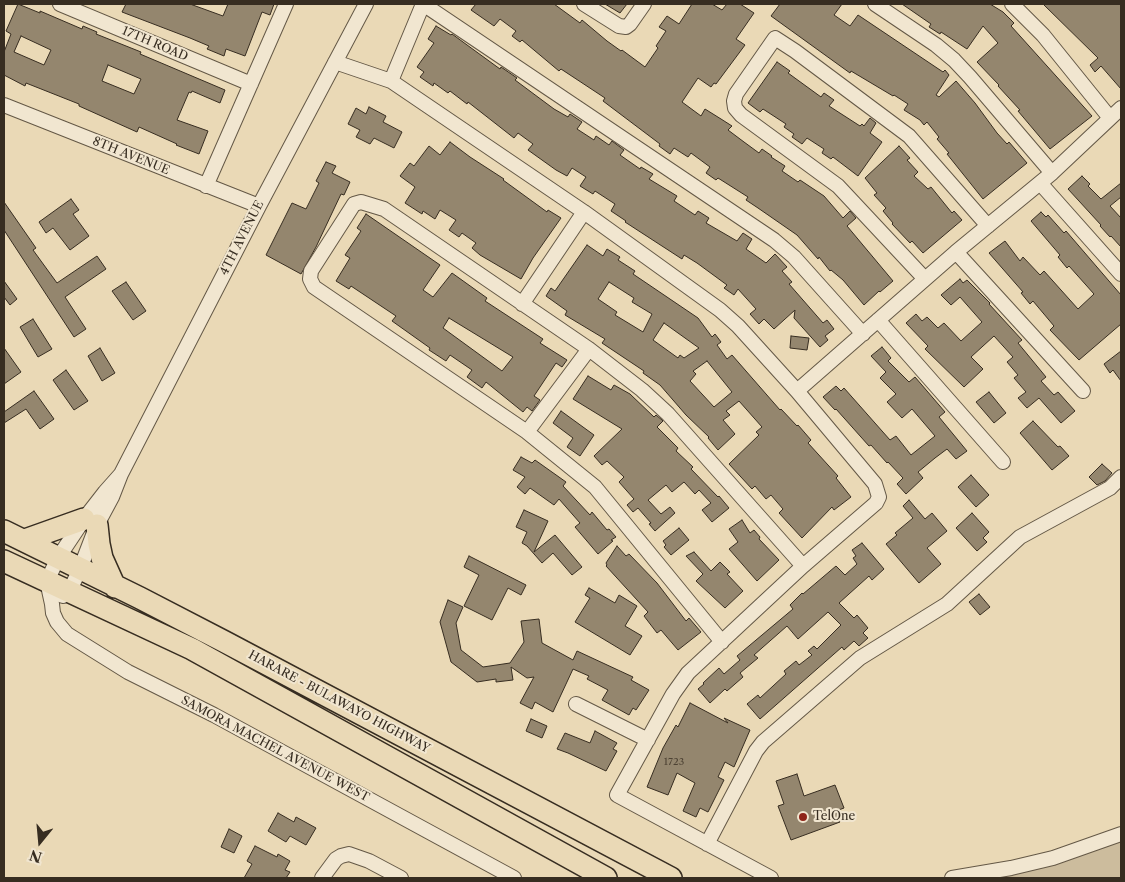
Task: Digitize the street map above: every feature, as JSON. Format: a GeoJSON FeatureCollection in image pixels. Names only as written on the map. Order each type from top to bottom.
{"type":"FeatureCollection","features":[{"type":"Feature","properties":{"kind":"highway"},"geometry":{"type":"LineString","coordinates":[[25,540],[91,522],[102,558],[116,587]]}},
{"type":"Feature","properties":{"kind":"highway","name":"HARARE - BULAWAYO HIGHWAY"},"geometry":{"type":"LineString","coordinates":[[4,531],[140,598],[337,700],[672,878]]}},
{"type":"Feature","properties":{"kind":"highway","name":"HARARE - BULAWAYO HIGHWAY"},"geometry":{"type":"LineString","coordinates":[[4,561],[48,581],[61,598],[192,649],[606,878]]}},
{"type":"Feature","properties":{"kind":"street","name":"17TH ROAD"},"geometry":{"type":"LineString","coordinates":[[60,4],[251,84]]}},
{"type":"Feature","properties":{"kind":"street"},"geometry":{"type":"LineString","coordinates":[[206,186],[286,4]]}},
{"type":"Feature","properties":{"kind":"street","name":"4TH AVENUE"},"geometry":{"type":"LineString","coordinates":[[91,522],[104,492],[121,474],[259,206],[366,4]]}},
{"type":"Feature","properties":{"kind":"street"},"geometry":{"type":"LineString","coordinates":[[391,81],[424,4],[774,240],[794,257],[863,334]]}},
{"type":"Feature","properties":{"kind":"street"},"geometry":{"type":"LineString","coordinates":[[584,4],[619,26],[626,27],[644,4]]}},
{"type":"Feature","properties":{"kind":"street"},"geometry":{"type":"LineString","coordinates":[[875,4],[936,45],[954,60],[1052,173]]}},
{"type":"Feature","properties":{"kind":"street"},"geometry":{"type":"LineString","coordinates":[[797,391],[956,252],[1052,173],[1118,112],[1012,4]]}},
{"type":"Feature","properties":{"kind":"street"},"geometry":{"type":"LineString","coordinates":[[925,279],[838,186],[740,115],[735,108],[734,100],[736,94],[775,38],[908,136],[988,226]]}},
{"type":"Feature","properties":{"kind":"street"},"geometry":{"type":"LineString","coordinates":[[335,62],[391,81],[584,212],[720,310],[738,326],[797,391],[875,484],[879,497],[876,503],[803,566],[681,681],[617,795],[771,878]]}},
{"type":"Feature","properties":{"kind":"street","name":"8TH AVENUE"},"geometry":{"type":"LineString","coordinates":[[4,105],[259,206]]}},
{"type":"Feature","properties":{"kind":"street"},"geometry":{"type":"LineString","coordinates":[[1040,183],[1121,274]]}},
{"type":"Feature","properties":{"kind":"street"},"geometry":{"type":"LineString","coordinates":[[722,642],[595,487],[527,432],[314,287],[309,275],[354,204],[360,202],[384,209],[589,349],[642,390],[668,414],[803,566]]}},
{"type":"Feature","properties":{"kind":"street"},"geometry":{"type":"LineString","coordinates":[[522,304],[584,212]]}},
{"type":"Feature","properties":{"kind":"street"},"geometry":{"type":"LineString","coordinates":[[956,252],[1083,391]]}},
{"type":"Feature","properties":{"kind":"street"},"geometry":{"type":"LineString","coordinates":[[878,320],[1003,462]]}},
{"type":"Feature","properties":{"kind":"street"},"geometry":{"type":"LineString","coordinates":[[527,432],[589,349]]}},
{"type":"Feature","properties":{"kind":"street"},"geometry":{"type":"LineString","coordinates":[[707,844],[756,751],[763,742],[860,658],[947,604],[1020,537],[1110,488],[1121,478]]}},
{"type":"Feature","properties":{"kind":"street"},"geometry":{"type":"LineString","coordinates":[[48,581],[58,558],[91,522]]}},
{"type":"Feature","properties":{"kind":"street"},"geometry":{"type":"LineString","coordinates":[[61,598],[80,569],[91,522]]}},
{"type":"Feature","properties":{"kind":"street","name":"SAMORA MACHEL AVENUE WEST"},"geometry":{"type":"LineString","coordinates":[[61,598],[53,613],[67,634],[128,672],[214,715],[514,878]]}},
{"type":"Feature","properties":{"kind":"street"},"geometry":{"type":"LineString","coordinates":[[576,704],[648,740]]}},
{"type":"Feature","properties":{"kind":"street"},"geometry":{"type":"LineString","coordinates":[[952,878],[1011,868],[1054,858],[1121,834]]}},
{"type":"Feature","properties":{"kind":"street"},"geometry":{"type":"LineString","coordinates":[[322,878],[336,859],[349,854],[369,861],[401,878]]}},
{"type":"Feature","properties":{"kind":"shaded area"},"geometry":{"type":"Polygon","coordinates":[[[1121,839],[1121,878],[955,878],[1121,839]]]}},
{"type":"Feature","properties":{"kind":"building"},"geometry":{"type":"Polygon","coordinates":[[[18,4],[82,29],[83,26],[97,32],[96,34],[141,52],[140,54],[225,90],[220,103],[192,91],[191,93],[189,92],[177,120],[208,131],[199,154],[139,127],[137,132],[79,106],[79,104],[26,83],[25,86],[4,75],[4,52],[11,34],[6,31],[18,4]],[[21,36],[14,52],[44,65],[51,50],[21,36]],[[108,65],[102,81],[134,94],[141,79],[108,65]]]}},
{"type":"Feature","properties":{"kind":"building"},"geometry":{"type":"Polygon","coordinates":[[[126,4],[190,4],[223,16],[228,4],[274,4],[270,15],[262,12],[245,56],[226,49],[224,56],[207,49],[209,46],[122,12],[126,4]]]}},
{"type":"Feature","properties":{"kind":"building"},"geometry":{"type":"Polygon","coordinates":[[[476,4],[554,4],[580,23],[582,20],[607,41],[645,67],[658,48],[656,46],[666,31],[659,27],[667,16],[679,24],[692,4],[712,4],[722,10],[727,4],[740,4],[754,13],[736,39],[745,45],[716,84],[714,83],[711,87],[698,78],[682,102],[701,116],[705,109],[732,126],[728,130],[759,153],[762,149],[772,156],[785,166],[782,171],[824,196],[843,218],[850,211],[856,218],[847,226],[893,281],[864,305],[843,280],[830,271],[797,235],[746,200],[748,197],[718,178],[716,180],[706,173],[710,167],[691,153],[688,157],[674,148],[670,154],[659,146],[660,144],[603,101],[605,98],[561,69],[559,71],[522,40],[520,42],[512,36],[516,31],[500,19],[494,26],[471,10],[476,4]]]}},
{"type":"Feature","properties":{"kind":"building"},"geometry":{"type":"Polygon","coordinates":[[[605,4],[627,4],[620,13],[605,4]]]}},
{"type":"Feature","properties":{"kind":"building"},"geometry":{"type":"Polygon","coordinates":[[[780,4],[842,4],[834,15],[850,26],[858,15],[943,72],[945,70],[949,75],[936,95],[939,97],[956,81],[997,133],[1007,144],[1009,142],[1027,163],[983,199],[947,154],[949,153],[937,139],[939,137],[927,122],[924,125],[920,120],[904,110],[908,104],[851,71],[850,73],[771,16],[780,4]]]}},
{"type":"Feature","properties":{"kind":"building"},"geometry":{"type":"Polygon","coordinates":[[[902,4],[990,4],[1003,12],[1014,23],[1011,26],[1092,116],[1050,149],[1018,111],[1020,110],[977,62],[998,43],[983,26],[967,49],[941,32],[940,34],[929,27],[931,24],[902,4]]]}},
{"type":"Feature","properties":{"kind":"building"},"geometry":{"type":"Polygon","coordinates":[[[1043,4],[1121,4],[1121,89],[1101,66],[1095,72],[1090,65],[1098,58],[1043,4]]]}},
{"type":"Feature","properties":{"kind":"building"},"geometry":{"type":"Polygon","coordinates":[[[436,26],[452,34],[500,69],[501,67],[517,78],[515,80],[554,109],[568,117],[570,114],[582,122],[577,129],[594,140],[596,136],[609,145],[612,141],[624,150],[620,155],[640,169],[641,167],[653,174],[649,179],[677,196],[674,201],[695,215],[698,211],[709,218],[706,223],[737,241],[743,233],[752,239],[746,249],[766,263],[775,254],[787,267],[782,271],[792,282],[789,284],[823,323],[827,320],[834,329],[825,336],[828,340],[820,347],[794,318],[795,310],[774,329],[764,319],[759,324],[750,314],[756,309],[738,289],[734,295],[724,288],[727,285],[697,263],[684,255],[682,259],[625,222],[611,211],[615,204],[595,191],[593,194],[580,186],[586,177],[572,168],[567,176],[556,170],[528,150],[533,144],[518,133],[514,138],[468,102],[467,104],[450,91],[448,93],[434,83],[433,86],[420,77],[424,72],[417,67],[434,43],[428,39],[436,26]]]}},
{"type":"Feature","properties":{"kind":"building"},"geometry":{"type":"Polygon","coordinates":[[[777,62],[790,71],[788,73],[821,97],[824,93],[834,100],[829,106],[860,126],[862,124],[864,126],[870,118],[876,123],[870,133],[882,142],[858,176],[833,157],[831,159],[822,153],[824,149],[807,138],[802,144],[792,137],[794,134],[784,127],[786,124],[763,109],[760,112],[748,103],[777,62]]]}},
{"type":"Feature","properties":{"kind":"building"},"geometry":{"type":"Polygon","coordinates":[[[369,107],[386,116],[383,122],[402,132],[394,148],[374,138],[370,144],[356,137],[360,130],[348,124],[356,108],[366,114],[369,107]]]}},
{"type":"Feature","properties":{"kind":"building"},"geometry":{"type":"Polygon","coordinates":[[[450,142],[504,179],[547,212],[548,210],[561,218],[521,279],[480,255],[472,248],[476,243],[462,233],[459,237],[449,230],[456,220],[440,210],[435,219],[423,211],[422,214],[405,203],[415,187],[400,176],[410,163],[414,166],[429,146],[440,155],[450,142]]]}},
{"type":"Feature","properties":{"kind":"building"},"geometry":{"type":"Polygon","coordinates":[[[899,146],[910,158],[907,160],[918,172],[914,176],[928,189],[931,187],[952,213],[954,211],[962,220],[923,253],[912,241],[910,243],[892,224],[883,211],[886,208],[874,195],[877,193],[865,178],[899,146]]]}},
{"type":"Feature","properties":{"kind":"building"},"geometry":{"type":"Polygon","coordinates":[[[326,162],[336,166],[332,173],[350,182],[344,195],[341,194],[301,274],[266,255],[292,203],[306,209],[319,183],[316,181],[326,162]]]}},
{"type":"Feature","properties":{"kind":"building"},"geometry":{"type":"Polygon","coordinates":[[[1082,176],[1090,184],[1088,186],[1101,199],[1121,183],[1121,197],[1110,206],[1121,218],[1121,247],[1068,189],[1082,176]]]}},
{"type":"Feature","properties":{"kind":"building"},"geometry":{"type":"Polygon","coordinates":[[[71,199],[79,210],[73,214],[89,236],[70,250],[53,228],[46,233],[39,222],[71,199]]]}},
{"type":"Feature","properties":{"kind":"building"},"geometry":{"type":"Polygon","coordinates":[[[4,202],[36,248],[33,250],[57,283],[97,256],[106,269],[65,297],[86,329],[74,337],[4,230],[4,202]]]}},
{"type":"Feature","properties":{"kind":"building"},"geometry":{"type":"Polygon","coordinates":[[[1041,212],[1046,217],[1048,215],[1064,233],[1066,231],[1121,295],[1121,324],[1079,360],[1050,330],[1054,326],[1033,301],[1030,304],[1021,293],[1023,292],[989,253],[1005,241],[1020,261],[1023,257],[1040,275],[1044,271],[1078,309],[1094,294],[1069,266],[1067,268],[1058,257],[1060,255],[1031,221],[1041,212]]]}},
{"type":"Feature","properties":{"kind":"building"},"geometry":{"type":"Polygon","coordinates":[[[366,214],[440,265],[423,290],[433,297],[452,273],[487,298],[485,301],[543,339],[540,343],[567,360],[562,367],[556,363],[534,396],[540,400],[532,411],[527,407],[523,412],[486,382],[482,388],[467,377],[472,370],[450,355],[446,361],[429,350],[430,348],[392,321],[396,316],[351,286],[349,289],[336,281],[350,258],[345,255],[361,231],[357,228],[366,214]],[[449,318],[443,328],[502,371],[513,357],[449,318]]]}},
{"type":"Feature","properties":{"kind":"building"},"geometry":{"type":"Polygon","coordinates":[[[587,245],[603,256],[607,249],[620,257],[618,260],[635,271],[633,274],[698,318],[712,337],[715,334],[721,342],[717,345],[727,359],[732,355],[780,410],[798,425],[811,440],[808,443],[838,476],[836,478],[851,497],[834,510],[832,507],[802,538],[779,513],[783,509],[771,495],[766,499],[755,486],[752,489],[729,464],[759,435],[756,432],[762,427],[739,401],[726,411],[730,415],[723,420],[735,434],[718,450],[709,437],[686,415],[660,385],[643,373],[644,371],[602,343],[605,339],[565,315],[567,311],[546,296],[551,288],[555,291],[587,245]],[[609,282],[598,299],[617,312],[615,315],[643,332],[652,314],[632,302],[634,298],[609,282]],[[664,323],[653,340],[678,358],[680,355],[684,358],[699,348],[664,323]],[[707,361],[693,371],[696,374],[690,381],[714,407],[732,392],[707,361]]]}},
{"type":"Feature","properties":{"kind":"building"},"geometry":{"type":"Polygon","coordinates":[[[960,279],[963,283],[967,280],[990,303],[1022,340],[1018,343],[1046,377],[1041,381],[1054,395],[1058,392],[1075,411],[1061,423],[1039,398],[1027,408],[1018,398],[1026,392],[1014,378],[1018,375],[1007,362],[1013,357],[994,336],[971,357],[983,369],[964,387],[925,349],[928,346],[906,323],[916,314],[922,321],[927,317],[938,328],[944,323],[961,341],[982,322],[960,297],[951,305],[941,295],[960,279]]]}},
{"type":"Feature","properties":{"kind":"building"},"geometry":{"type":"Polygon","coordinates":[[[4,281],[17,299],[10,305],[4,297],[4,281]]]}},
{"type":"Feature","properties":{"kind":"building"},"geometry":{"type":"Polygon","coordinates":[[[126,282],[146,311],[133,320],[112,291],[126,282]]]}},
{"type":"Feature","properties":{"kind":"building"},"geometry":{"type":"Polygon","coordinates":[[[33,319],[52,349],[38,357],[20,327],[33,319]]]}},
{"type":"Feature","properties":{"kind":"building"},"geometry":{"type":"Polygon","coordinates":[[[791,336],[809,338],[807,350],[790,348],[791,336]]]}},
{"type":"Feature","properties":{"kind":"building"},"geometry":{"type":"Polygon","coordinates":[[[882,347],[891,358],[888,361],[909,382],[915,377],[945,412],[939,417],[967,451],[956,459],[947,449],[918,472],[923,478],[906,494],[897,484],[903,478],[871,445],[869,446],[823,397],[836,386],[841,391],[844,388],[890,440],[896,436],[911,455],[935,436],[912,409],[902,418],[887,402],[896,394],[880,378],[886,372],[871,356],[882,347]]]}},
{"type":"Feature","properties":{"kind":"building"},"geometry":{"type":"Polygon","coordinates":[[[4,348],[21,372],[4,384],[4,348]]]}},
{"type":"Feature","properties":{"kind":"building"},"geometry":{"type":"Polygon","coordinates":[[[100,348],[115,373],[102,381],[88,356],[100,348]]]}},
{"type":"Feature","properties":{"kind":"building"},"geometry":{"type":"Polygon","coordinates":[[[1121,351],[1121,381],[1113,370],[1110,373],[1104,364],[1121,351]]]}},
{"type":"Feature","properties":{"kind":"building"},"geometry":{"type":"Polygon","coordinates":[[[66,370],[88,401],[74,410],[53,380],[66,370]]]}},
{"type":"Feature","properties":{"kind":"building"},"geometry":{"type":"Polygon","coordinates":[[[588,376],[611,390],[614,385],[630,394],[654,417],[656,415],[662,420],[657,427],[678,448],[676,451],[693,467],[691,469],[729,508],[712,522],[702,510],[711,503],[699,490],[695,494],[684,482],[672,492],[666,485],[648,500],[661,514],[670,507],[675,513],[655,531],[649,524],[651,523],[638,508],[633,512],[627,505],[634,499],[619,482],[624,477],[607,461],[602,465],[594,456],[622,429],[573,399],[588,376]]]}},
{"type":"Feature","properties":{"kind":"building"},"geometry":{"type":"Polygon","coordinates":[[[34,391],[54,419],[40,429],[26,409],[4,423],[4,412],[34,391]]]}},
{"type":"Feature","properties":{"kind":"building"},"geometry":{"type":"Polygon","coordinates":[[[989,392],[1006,413],[994,423],[976,402],[989,392]]]}},
{"type":"Feature","properties":{"kind":"building"},"geometry":{"type":"Polygon","coordinates":[[[561,411],[594,435],[580,456],[567,447],[573,438],[553,423],[561,411]]]}},
{"type":"Feature","properties":{"kind":"building"},"geometry":{"type":"Polygon","coordinates":[[[1033,421],[1069,456],[1052,470],[1020,433],[1033,421]]]}},
{"type":"Feature","properties":{"kind":"building"},"geometry":{"type":"Polygon","coordinates":[[[521,457],[532,463],[535,460],[566,482],[563,486],[590,515],[592,512],[607,530],[609,529],[616,537],[611,540],[613,541],[598,554],[575,527],[580,523],[559,499],[554,505],[530,488],[525,494],[517,487],[525,477],[513,470],[521,457]]]}},
{"type":"Feature","properties":{"kind":"building"},"geometry":{"type":"Polygon","coordinates":[[[1102,464],[1112,473],[1105,481],[1097,485],[1089,477],[1102,464]]]}},
{"type":"Feature","properties":{"kind":"building"},"geometry":{"type":"Polygon","coordinates":[[[971,475],[989,495],[976,507],[958,487],[971,475]]]}},
{"type":"Feature","properties":{"kind":"building"},"geometry":{"type":"Polygon","coordinates":[[[909,500],[925,519],[932,513],[947,531],[927,548],[941,564],[919,583],[886,544],[897,535],[895,533],[913,518],[903,506],[909,500]]]}},
{"type":"Feature","properties":{"kind":"building"},"geometry":{"type":"Polygon","coordinates":[[[524,510],[548,521],[534,552],[555,535],[582,567],[572,575],[553,553],[542,563],[522,543],[527,532],[516,527],[524,510]]]}},
{"type":"Feature","properties":{"kind":"building"},"geometry":{"type":"Polygon","coordinates":[[[972,513],[989,532],[983,538],[987,542],[977,551],[956,528],[972,513]]]}},
{"type":"Feature","properties":{"kind":"building"},"geometry":{"type":"Polygon","coordinates":[[[742,520],[750,533],[754,530],[760,537],[759,539],[779,560],[757,581],[729,549],[738,542],[729,529],[742,520]]]}},
{"type":"Feature","properties":{"kind":"building"},"geometry":{"type":"Polygon","coordinates":[[[679,528],[689,540],[671,555],[664,547],[666,545],[663,541],[679,528]]]}},
{"type":"Feature","properties":{"kind":"building"},"geometry":{"type":"Polygon","coordinates":[[[862,543],[884,569],[872,580],[869,576],[839,603],[854,618],[857,615],[868,628],[863,633],[868,638],[859,646],[854,641],[844,650],[842,647],[760,719],[747,704],[758,695],[760,698],[786,674],[784,671],[796,661],[799,665],[812,655],[808,651],[814,646],[817,649],[841,625],[828,612],[798,639],[787,626],[754,655],[758,658],[740,673],[743,677],[727,691],[725,689],[710,703],[698,689],[703,683],[719,668],[724,674],[740,660],[737,656],[793,609],[790,605],[802,593],[836,566],[845,575],[857,564],[853,558],[856,556],[852,550],[862,543]]]}},
{"type":"Feature","properties":{"kind":"building"},"geometry":{"type":"Polygon","coordinates":[[[617,546],[626,556],[629,554],[657,583],[686,621],[689,618],[701,632],[678,650],[661,630],[657,633],[644,616],[648,612],[606,566],[617,546]]]}},
{"type":"Feature","properties":{"kind":"building"},"geometry":{"type":"Polygon","coordinates":[[[694,552],[711,571],[720,562],[730,572],[727,574],[743,591],[725,608],[696,581],[703,574],[686,556],[694,552]]]}},
{"type":"Feature","properties":{"kind":"building"},"geometry":{"type":"Polygon","coordinates":[[[469,556],[526,585],[521,595],[508,588],[492,620],[464,606],[479,575],[464,567],[469,556]]]}},
{"type":"Feature","properties":{"kind":"building"},"geometry":{"type":"Polygon","coordinates":[[[589,588],[615,603],[619,595],[637,606],[625,626],[642,636],[630,655],[575,622],[590,598],[585,595],[589,588]]]}},
{"type":"Feature","properties":{"kind":"building"},"geometry":{"type":"Polygon","coordinates":[[[979,594],[990,607],[980,615],[969,602],[979,594]]]}},
{"type":"Feature","properties":{"kind":"building"},"geometry":{"type":"Polygon","coordinates":[[[448,600],[463,607],[456,623],[461,650],[483,667],[510,663],[524,642],[521,621],[539,619],[542,643],[573,660],[577,651],[633,677],[631,680],[649,690],[636,710],[633,708],[629,715],[602,700],[608,690],[587,679],[589,676],[573,669],[553,712],[535,702],[532,709],[520,703],[534,677],[527,678],[511,667],[513,680],[496,682],[496,679],[477,682],[451,662],[440,622],[448,600]]]}},
{"type":"Feature","properties":{"kind":"building"},"geometry":{"type":"Polygon","coordinates":[[[690,703],[728,723],[724,718],[750,730],[734,767],[725,762],[718,777],[724,780],[708,812],[700,808],[696,817],[683,811],[695,783],[677,773],[668,795],[647,787],[663,748],[676,725],[678,727],[690,703]]]}},
{"type":"Feature","properties":{"kind":"building"},"geometry":{"type":"Polygon","coordinates":[[[531,719],[547,726],[542,738],[526,731],[531,719]]]}},
{"type":"Feature","properties":{"kind":"building"},"geometry":{"type":"Polygon","coordinates":[[[595,731],[617,743],[613,749],[617,751],[606,771],[557,749],[565,733],[590,743],[595,731]]]}},
{"type":"Feature","properties":{"kind":"building"},"geometry":{"type":"Polygon","coordinates":[[[797,774],[804,796],[835,785],[844,808],[836,811],[840,822],[791,840],[778,806],[784,804],[776,781],[797,774]]]}},
{"type":"Feature","properties":{"kind":"building"},"geometry":{"type":"Polygon","coordinates":[[[278,813],[294,822],[296,817],[316,828],[306,845],[290,836],[286,842],[268,831],[278,813]]]}},
{"type":"Feature","properties":{"kind":"building"},"geometry":{"type":"Polygon","coordinates":[[[229,829],[242,836],[234,853],[221,847],[229,829]]]}},
{"type":"Feature","properties":{"kind":"building"},"geometry":{"type":"Polygon","coordinates":[[[255,846],[277,857],[278,854],[290,861],[285,870],[290,872],[286,878],[244,878],[252,864],[247,861],[255,846]]]}},
{"type":"Feature","properties":{"kind":"place","name":"TelOne"},"geometry":{"type":"Point","coordinates":[803,817]}}]}
